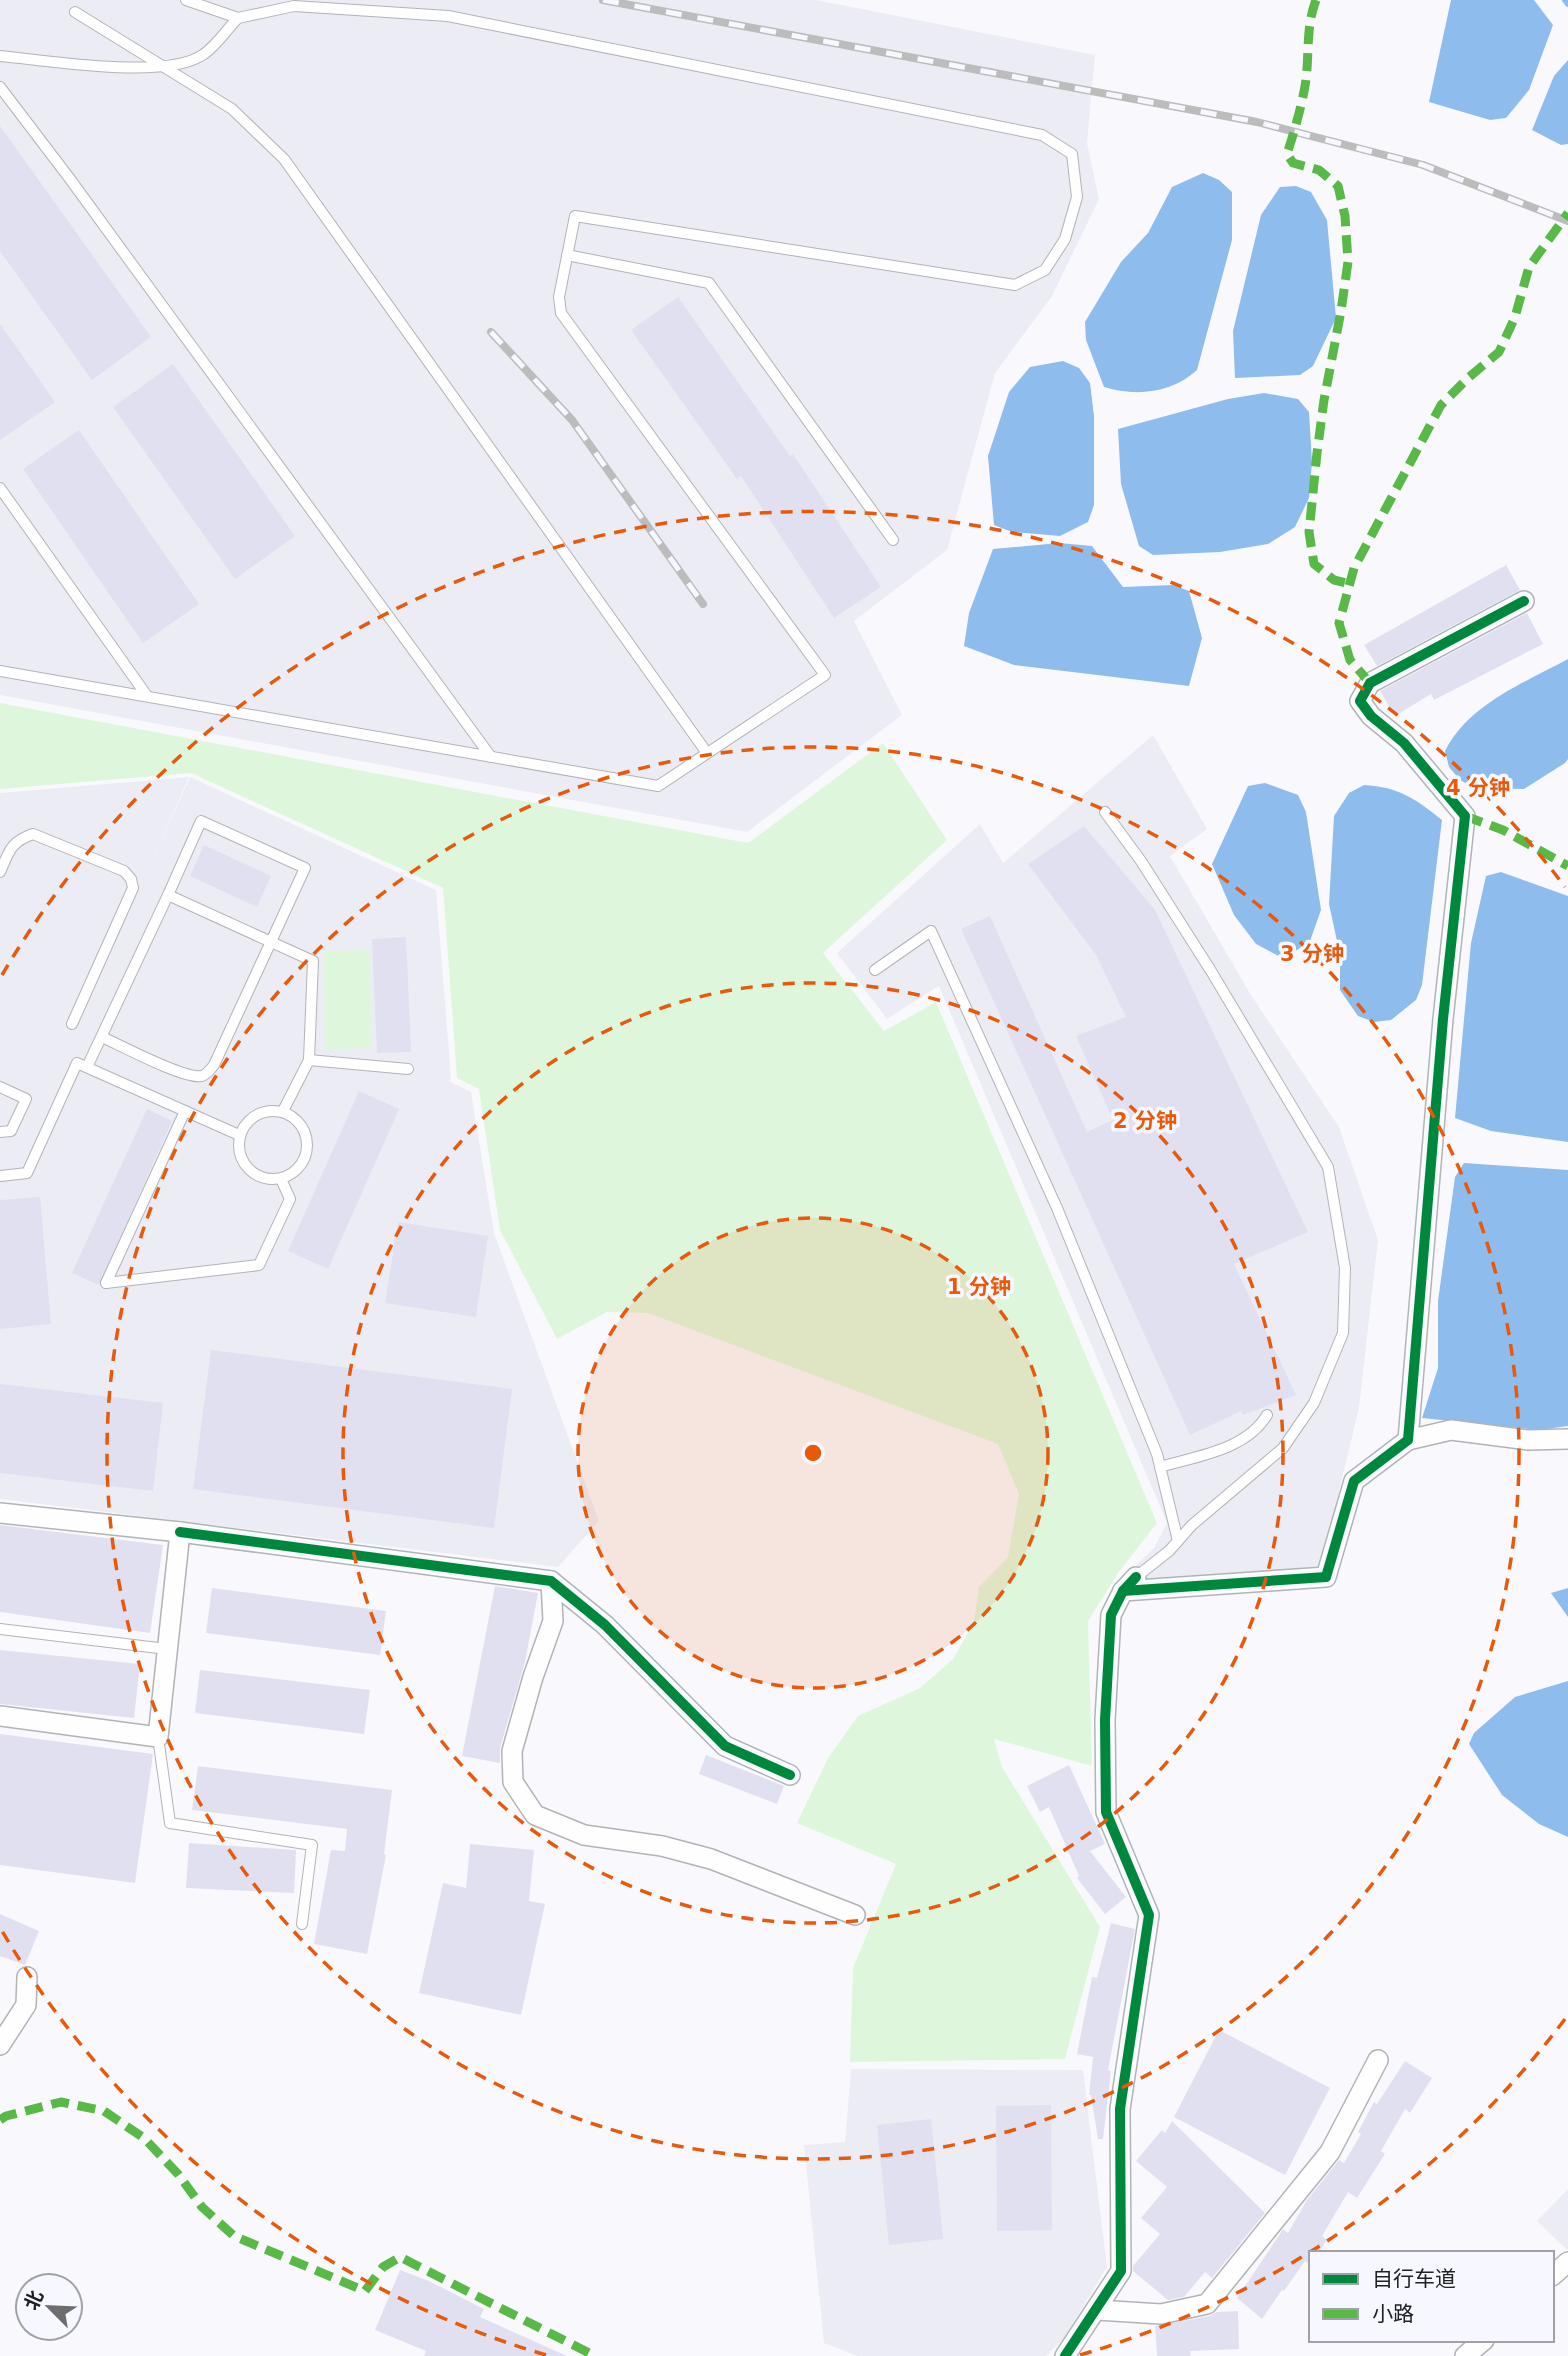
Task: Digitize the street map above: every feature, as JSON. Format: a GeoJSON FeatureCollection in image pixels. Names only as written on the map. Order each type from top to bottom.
{"type":"FeatureCollection","features":[{"type":"Feature","properties":{"kind":"street"},"geometry":{"type":"LineString","coordinates":[[1408,1440],[1443,1019],[1465,816],[1404,744],[1371,716],[1360,701],[1370,683],[1524,601]]}},
{"type":"Feature","properties":{"kind":"street"},"geometry":{"type":"LineString","coordinates":[[1065,2356],[1121,2271],[1120,2109],[1149,1915],[1106,1811],[1105,1720],[1111,1615],[1130,1584],[1326,1577],[1354,1481],[1408,1440],[1451,1430],[1528,1440],[1568,1439]]}},
{"type":"Feature","properties":{"kind":"street"},"geometry":{"type":"LineString","coordinates":[[0,1513],[180,1532],[551,1581],[605,1625],[725,1746],[790,1775]]}},
{"type":"Feature","properties":{"kind":"street"},"geometry":{"type":"LineString","coordinates":[[0,1716],[158,1737],[180,1532]]}},
{"type":"Feature","properties":{"kind":"street"},"geometry":{"type":"LineString","coordinates":[[551,1581],[553,1621],[533,1677],[512,1751],[513,1782],[535,1815],[584,1835],[662,1846],[711,1858],[855,1915]]}},
{"type":"Feature","properties":{"kind":"street"},"geometry":{"type":"LineString","coordinates":[[0,2045],[26,2005],[27,1978]]}},
{"type":"Feature","properties":{"kind":"street"},"geometry":{"type":"LineString","coordinates":[[1097,2310],[1161,2314],[1207,2304],[1330,2152],[1378,2060]]}},
{"type":"Feature","properties":{"kind":"street"},"geometry":{"type":"LineString","coordinates":[[1554,2274],[1568,2262]]}},
{"type":"Feature","properties":{"kind":"street"},"geometry":{"type":"LineString","coordinates":[[1465,2356],[1482,2342]]}},
{"type":"Feature","properties":{"kind":"lane"},"geometry":{"type":"LineString","coordinates":[[0,671],[658,786],[825,675],[561,313],[559,297],[575,216],[1016,285],[1045,270],[1065,239],[1077,197],[1072,154],[1042,135],[448,16],[294,6],[238,18],[186,0]]}},
{"type":"Feature","properties":{"kind":"lane"},"geometry":{"type":"LineString","coordinates":[[75,12],[232,108],[284,159],[707,753]]}},
{"type":"Feature","properties":{"kind":"lane"},"geometry":{"type":"LineString","coordinates":[[0,55],[87,65],[162,67],[204,54],[238,18]]}},
{"type":"Feature","properties":{"kind":"lane"},"geometry":{"type":"LineString","coordinates":[[0,87],[491,757]]}},
{"type":"Feature","properties":{"kind":"lane"},"geometry":{"type":"LineString","coordinates":[[567,255],[709,283],[892,540]]}},
{"type":"Feature","properties":{"kind":"lane"},"geometry":{"type":"LineString","coordinates":[[0,488],[147,696]]}},
{"type":"Feature","properties":{"kind":"lane"},"geometry":{"type":"LineString","coordinates":[[1105,812],[1141,861],[1211,971],[1328,1167],[1345,1268],[1343,1333],[1314,1403],[1283,1448],[1192,1525],[1130,1584]]}},
{"type":"Feature","properties":{"kind":"lane"},"geometry":{"type":"LineString","coordinates":[[87,1067],[201,821],[305,868],[214,1065],[208,1072],[201,1076],[185,1074],[102,1037]]}},
{"type":"Feature","properties":{"kind":"lane"},"geometry":{"type":"LineString","coordinates":[[0,872],[12,846],[20,839],[33,834],[124,871],[131,878],[133,888],[72,1024]]}},
{"type":"Feature","properties":{"kind":"lane"},"geometry":{"type":"LineString","coordinates":[[168,895],[313,961],[309,1060],[284,1111]]}},
{"type":"Feature","properties":{"kind":"lane"},"geometry":{"type":"LineString","coordinates":[[875,970],[930,931],[1057,1208],[1157,1454],[1178,1541]]}},
{"type":"Feature","properties":{"kind":"lane"},"geometry":{"type":"LineString","coordinates":[[309,1060],[408,1069]]}},
{"type":"Feature","properties":{"kind":"lane"},"geometry":{"type":"LineString","coordinates":[[0,1176],[27,1173],[77,1063],[239,1135]]}},
{"type":"Feature","properties":{"kind":"lane"},"geometry":{"type":"LineString","coordinates":[[0,1087],[26,1099],[10,1131],[0,1132]]}},
{"type":"Feature","properties":{"kind":"lane"},"geometry":{"type":"LineString","coordinates":[[185,1111],[106,1283],[259,1265],[290,1199],[281,1179]]}},
{"type":"Feature","properties":{"kind":"lane"},"geometry":{"type":"LineString","coordinates":[[265,1111],[284,1111],[299,1121],[307,1137],[307,1155],[297,1171],[281,1179],[263,1179],[247,1169],[239,1153],[239,1135],[249,1119],[265,1111]]}},
{"type":"Feature","properties":{"kind":"lane"},"geometry":{"type":"LineString","coordinates":[[1160,1467],[1241,1442],[1261,1425],[1267,1415]]}},
{"type":"Feature","properties":{"kind":"lane"},"geometry":{"type":"LineString","coordinates":[[0,1629],[167,1650]]}},
{"type":"Feature","properties":{"kind":"lane"},"geometry":{"type":"LineString","coordinates":[[158,1737],[170,1823],[312,1844],[302,1924]]}},
{"type":"Feature","properties":{"kind":"shaded area"},"geometry":{"type":"Polygon","coordinates":[[[0,0],[816,0],[1095,55],[1087,143],[1099,199],[1052,296],[995,373],[947,550],[854,621],[902,715],[747,832],[0,695],[0,0]]]}},
{"type":"Feature","properties":{"kind":"shaded area"},"geometry":{"type":"Polygon","coordinates":[[[1153,735],[1207,829],[1170,856],[1251,995],[1339,1127],[1378,1240],[1359,1408],[1319,1574],[1135,1590],[1137,1564],[1154,1548],[1167,1523],[939,986],[887,1019],[837,953],[980,824],[1003,863],[1153,735]]]}},
{"type":"Feature","properties":{"kind":"shaded area"},"geometry":{"type":"Polygon","coordinates":[[[189,777],[147,872],[190,777],[436,890],[451,1077],[449,1081],[471,1092],[494,1233],[599,1521],[558,1567],[0,1499],[0,793],[189,777]]]}},
{"type":"Feature","properties":{"kind":"shaded area"},"geometry":{"type":"Polygon","coordinates":[[[851,2069],[1083,2070],[1107,2267],[1064,2338],[1046,2356],[858,2356],[824,2343],[804,2145],[845,2142],[851,2069]]]}},
{"type":"Feature","properties":{"kind":"shaded area"},"geometry":{"type":"Polygon","coordinates":[[[1568,2189],[1568,2251],[1537,2221],[1568,2189]]]}},
{"type":"Feature","properties":{"kind":"green space"},"geometry":{"type":"Polygon","coordinates":[[[0,703],[748,843],[883,743],[947,840],[823,953],[884,1031],[936,1002],[1157,1523],[1118,1573],[1088,1621],[1092,1766],[994,1739],[1002,1767],[1100,1927],[1065,2059],[850,2062],[853,1968],[896,1864],[797,1823],[828,1758],[858,1716],[920,1688],[953,1659],[974,1622],[979,1587],[1008,1557],[1019,1494],[998,1444],[648,1313],[607,1312],[557,1339],[500,1230],[479,1089],[457,1078],[443,888],[191,773],[0,789],[0,703]]]}},
{"type":"Feature","properties":{"kind":"green space"},"geometry":{"type":"Polygon","coordinates":[[[370,950],[371,1048],[325,1049],[324,951],[370,950]]]}},
{"type":"Feature","properties":{"kind":"water"},"geometry":{"type":"Polygon","coordinates":[[[1451,0],[1534,0],[1553,25],[1529,90],[1506,118],[1490,120],[1429,102],[1451,0]]]}},
{"type":"Feature","properties":{"kind":"water"},"geometry":{"type":"Polygon","coordinates":[[[1568,60],[1568,144],[1561,145],[1532,130],[1554,76],[1568,60]]]}},
{"type":"Feature","properties":{"kind":"water"},"geometry":{"type":"Polygon","coordinates":[[[1203,173],[1219,180],[1232,192],[1232,240],[1197,370],[1176,384],[1153,391],[1129,392],[1104,387],[1086,340],[1085,322],[1121,262],[1148,233],[1172,187],[1203,173]]]}},
{"type":"Feature","properties":{"kind":"water"},"geometry":{"type":"Polygon","coordinates":[[[1296,186],[1311,192],[1327,220],[1336,318],[1313,366],[1300,375],[1235,378],[1233,331],[1261,215],[1280,187],[1296,186]]]}},
{"type":"Feature","properties":{"kind":"water"},"geometry":{"type":"Polygon","coordinates":[[[1063,361],[1079,368],[1090,383],[1094,416],[1094,505],[1088,522],[1060,536],[1012,532],[994,525],[988,456],[1009,392],[1030,367],[1063,361]]]}},
{"type":"Feature","properties":{"kind":"water"},"geometry":{"type":"Polygon","coordinates":[[[1264,393],[1298,399],[1309,412],[1312,462],[1309,498],[1295,527],[1268,544],[1220,552],[1153,555],[1139,546],[1121,484],[1118,429],[1228,399],[1264,393]]]}},
{"type":"Feature","properties":{"kind":"water"},"geometry":{"type":"Polygon","coordinates":[[[1059,543],[1092,546],[1123,587],[1173,585],[1189,591],[1202,638],[1189,686],[1014,665],[964,646],[969,613],[993,549],[1059,543]]]}},
{"type":"Feature","properties":{"kind":"water"},"geometry":{"type":"Polygon","coordinates":[[[1568,659],[1568,759],[1565,763],[1524,789],[1474,788],[1460,780],[1449,767],[1445,751],[1468,720],[1499,696],[1568,659]]]}},
{"type":"Feature","properties":{"kind":"water"},"geometry":{"type":"Polygon","coordinates":[[[1265,783],[1298,795],[1306,812],[1321,910],[1310,941],[1284,959],[1256,944],[1234,915],[1212,864],[1248,786],[1265,783]]]}},
{"type":"Feature","properties":{"kind":"water"},"geometry":{"type":"Polygon","coordinates":[[[1364,785],[1387,788],[1406,795],[1442,820],[1422,985],[1416,1000],[1391,1020],[1374,1022],[1358,1016],[1340,990],[1340,955],[1329,904],[1334,816],[1349,793],[1364,785]]]}},
{"type":"Feature","properties":{"kind":"water"},"geometry":{"type":"Polygon","coordinates":[[[1501,872],[1568,896],[1568,1142],[1491,1131],[1455,1118],[1471,943],[1486,876],[1501,872]]]}},
{"type":"Feature","properties":{"kind":"water"},"geometry":{"type":"Polygon","coordinates":[[[1464,1163],[1568,1170],[1568,1426],[1539,1430],[1422,1418],[1438,1368],[1438,1301],[1455,1177],[1464,1163]]]}},
{"type":"Feature","properties":{"kind":"water"},"geometry":{"type":"Polygon","coordinates":[[[1568,1588],[1568,1617],[1551,1593],[1568,1588]]]}},
{"type":"Feature","properties":{"kind":"water"},"geometry":{"type":"Polygon","coordinates":[[[1568,1681],[1568,1837],[1539,1824],[1502,1795],[1469,1744],[1474,1733],[1515,1697],[1568,1681]]]}},
{"type":"Feature","properties":{"kind":"building"},"geometry":{"type":"Polygon","coordinates":[[[0,126],[151,337],[92,380],[0,251],[0,126]]]}},
{"type":"Feature","properties":{"kind":"building"},"geometry":{"type":"Polygon","coordinates":[[[678,297],[790,456],[793,454],[881,587],[834,618],[741,476],[737,479],[631,330],[678,297]]]}},
{"type":"Feature","properties":{"kind":"building"},"geometry":{"type":"Polygon","coordinates":[[[0,324],[55,402],[0,440],[0,324]]]}},
{"type":"Feature","properties":{"kind":"building"},"geometry":{"type":"Polygon","coordinates":[[[173,364],[295,536],[235,579],[113,407],[173,364]]]}},
{"type":"Feature","properties":{"kind":"building"},"geometry":{"type":"Polygon","coordinates":[[[79,430],[199,604],[143,643],[23,469],[79,430]]]}},
{"type":"Feature","properties":{"kind":"building"},"geometry":{"type":"Polygon","coordinates":[[[1506,565],[1520,590],[1377,666],[1364,645],[1506,565]]]}},
{"type":"Feature","properties":{"kind":"building"},"geometry":{"type":"Polygon","coordinates":[[[1527,613],[1543,644],[1434,700],[1431,694],[1395,716],[1380,691],[1527,613]]]}},
{"type":"Feature","properties":{"kind":"building"},"geometry":{"type":"Polygon","coordinates":[[[1084,826],[1155,910],[1308,1232],[1234,1264],[1296,1395],[1243,1415],[1241,1411],[1190,1435],[961,929],[990,916],[1087,1132],[1113,1120],[1076,1036],[1126,1017],[1096,955],[1028,864],[1084,826]]]}},
{"type":"Feature","properties":{"kind":"building"},"geometry":{"type":"Polygon","coordinates":[[[204,845],[271,876],[257,907],[190,876],[204,845]]]}},
{"type":"Feature","properties":{"kind":"building"},"geometry":{"type":"Polygon","coordinates":[[[406,937],[411,1052],[377,1053],[372,939],[406,937]]]}},
{"type":"Feature","properties":{"kind":"building"},"geometry":{"type":"Polygon","coordinates":[[[359,1091],[399,1109],[328,1269],[288,1251],[359,1091]]]}},
{"type":"Feature","properties":{"kind":"building"},"geometry":{"type":"Polygon","coordinates":[[[147,1109],[172,1121],[99,1285],[72,1273],[147,1109]]]}},
{"type":"Feature","properties":{"kind":"building"},"geometry":{"type":"Polygon","coordinates":[[[40,1197],[51,1324],[0,1329],[0,1200],[40,1197]]]}},
{"type":"Feature","properties":{"kind":"building"},"geometry":{"type":"Polygon","coordinates":[[[398,1222],[488,1236],[476,1317],[385,1303],[398,1222]]]}},
{"type":"Feature","properties":{"kind":"building"},"geometry":{"type":"Polygon","coordinates":[[[211,1350],[512,1389],[494,1528],[193,1489],[211,1350]]]}},
{"type":"Feature","properties":{"kind":"building"},"geometry":{"type":"Polygon","coordinates":[[[0,1384],[163,1403],[153,1491],[0,1473],[0,1384]]]}},
{"type":"Feature","properties":{"kind":"building"},"geometry":{"type":"Polygon","coordinates":[[[0,1525],[163,1545],[150,1633],[0,1612],[0,1525]]]}},
{"type":"Feature","properties":{"kind":"building"},"geometry":{"type":"Polygon","coordinates":[[[495,1586],[538,1593],[525,1662],[500,1748],[500,1763],[462,1756],[495,1586]]]}},
{"type":"Feature","properties":{"kind":"building"},"geometry":{"type":"Polygon","coordinates":[[[212,1588],[386,1611],[380,1655],[206,1633],[212,1588]]]}},
{"type":"Feature","properties":{"kind":"building"},"geometry":{"type":"Polygon","coordinates":[[[0,1650],[140,1664],[134,1718],[0,1704],[0,1650]]]}},
{"type":"Feature","properties":{"kind":"building"},"geometry":{"type":"Polygon","coordinates":[[[200,1670],[370,1690],[364,1734],[195,1713],[200,1670]]]}},
{"type":"Feature","properties":{"kind":"building"},"geometry":{"type":"Polygon","coordinates":[[[0,1734],[153,1754],[135,1883],[0,1865],[0,1734]]]}},
{"type":"Feature","properties":{"kind":"building"},"geometry":{"type":"Polygon","coordinates":[[[706,1755],[784,1786],[777,1804],[699,1774],[706,1755]]]}},
{"type":"Feature","properties":{"kind":"building"},"geometry":{"type":"Polygon","coordinates":[[[1069,1765],[1105,1844],[1090,1851],[1126,1897],[1105,1914],[1077,1878],[1079,1876],[1049,1807],[1040,1812],[1027,1786],[1069,1765]]]}},
{"type":"Feature","properties":{"kind":"building"},"geometry":{"type":"Polygon","coordinates":[[[198,1766],[392,1790],[386,1855],[367,1954],[314,1944],[331,1850],[345,1851],[347,1829],[192,1810],[198,1766]]]}},
{"type":"Feature","properties":{"kind":"building"},"geometry":{"type":"Polygon","coordinates":[[[189,1843],[296,1850],[294,1893],[186,1888],[189,1843]]]}},
{"type":"Feature","properties":{"kind":"building"},"geometry":{"type":"Polygon","coordinates":[[[470,1844],[534,1850],[529,1901],[545,1904],[521,2015],[419,1993],[443,1883],[466,1888],[470,1844]]]}},
{"type":"Feature","properties":{"kind":"building"},"geometry":{"type":"Polygon","coordinates":[[[0,1914],[39,1931],[25,1965],[0,1956],[0,1914]]]}},
{"type":"Feature","properties":{"kind":"building"},"geometry":{"type":"Polygon","coordinates":[[[1111,1923],[1135,1929],[1108,2070],[1111,2071],[1103,2139],[1098,2139],[1089,2095],[1093,2057],[1077,2054],[1092,1977],[1097,1978],[1111,1923]]]}},
{"type":"Feature","properties":{"kind":"building"},"geometry":{"type":"Polygon","coordinates":[[[1219,2030],[1330,2088],[1285,2175],[1174,2117],[1219,2030]]]}},
{"type":"Feature","properties":{"kind":"building"},"geometry":{"type":"Polygon","coordinates":[[[1405,2061],[1432,2078],[1410,2113],[1405,2109],[1381,2151],[1385,2154],[1357,2198],[1348,2192],[1322,2236],[1327,2240],[1319,2251],[1309,2251],[1309,2264],[1305,2261],[1262,2319],[1237,2298],[1283,2229],[1288,2233],[1307,2200],[1339,2160],[1344,2163],[1361,2134],[1358,2132],[1374,2102],[1377,2104],[1405,2061]]]}},
{"type":"Feature","properties":{"kind":"building"},"geometry":{"type":"Polygon","coordinates":[[[1051,2105],[1052,2230],[997,2231],[996,2106],[1051,2105]]]}},
{"type":"Feature","properties":{"kind":"building"},"geometry":{"type":"Polygon","coordinates":[[[931,2119],[943,2239],[889,2245],[877,2125],[931,2119]]]}},
{"type":"Feature","properties":{"kind":"building"},"geometry":{"type":"Polygon","coordinates":[[[1172,2121],[1265,2213],[1212,2278],[1205,2272],[1184,2297],[1168,2300],[1133,2271],[1133,2266],[1160,2234],[1141,2218],[1167,2187],[1136,2161],[1162,2130],[1165,2133],[1172,2121]]]}},
{"type":"Feature","properties":{"kind":"building"},"geometry":{"type":"Polygon","coordinates":[[[400,2270],[429,2281],[484,2309],[480,2317],[567,2356],[424,2356],[426,2351],[375,2330],[400,2270]]]}},
{"type":"Feature","properties":{"kind":"building"},"geometry":{"type":"Polygon","coordinates":[[[1238,2311],[1239,2349],[1190,2351],[1191,2356],[1157,2356],[1155,2326],[1210,2316],[1217,2312],[1238,2311]]]}},
{"type":"Feature","properties":{"kind":"waterway"},"geometry":{"type":"LineString","coordinates":[[1565,0],[1568,4]]}},
{"type":"Feature","properties":{"kind":"railway"},"geometry":{"type":"LineString","coordinates":[[603,0],[1257,122],[1423,165],[1568,221]]}},
{"type":"Feature","properties":{"kind":"railway"},"geometry":{"type":"LineString","coordinates":[[491,332],[572,420],[703,604]]}},
{"type":"Feature","properties":{"kind":"marked path"},"geometry":{"type":"LineString","coordinates":[[1316,0],[1310,21],[1305,86],[1287,154],[1293,163],[1319,170],[1338,186],[1345,216],[1348,262],[1324,400],[1309,532],[1314,564],[1334,580],[1351,584]]}},
{"type":"Feature","properties":{"kind":"marked path"},"geometry":{"type":"LineString","coordinates":[[1370,683],[1350,660],[1339,623],[1354,568],[1441,405],[1499,352],[1515,317],[1529,267],[1568,213]]}},
{"type":"Feature","properties":{"kind":"marked path"},"geometry":{"type":"LineString","coordinates":[[1465,816],[1503,830],[1568,866]]}},
{"type":"Feature","properties":{"kind":"marked path"},"geometry":{"type":"LineString","coordinates":[[0,2120],[6,2116],[61,2102],[104,2111],[144,2138],[178,2174],[202,2207],[234,2236],[365,2291],[383,2267],[400,2257],[595,2356]]}},
{"type":"Feature","properties":{"kind":"cycle path"},"geometry":{"type":"LineString","coordinates":[[1123,1591],[1326,1577],[1354,1481],[1408,1440],[1443,1019],[1465,816],[1404,743],[1371,716],[1360,701],[1370,683],[1524,601]]}},
{"type":"Feature","properties":{"kind":"cycle path"},"geometry":{"type":"LineString","coordinates":[[180,1532],[551,1581],[605,1625],[725,1746],[790,1775]]}},
{"type":"Feature","properties":{"kind":"cycle path"},"geometry":{"type":"LineString","coordinates":[[1065,2356],[1121,2271],[1120,2109],[1149,1915],[1106,1812],[1105,1720],[1111,1615],[1123,1591],[1136,1577]]}}]}
